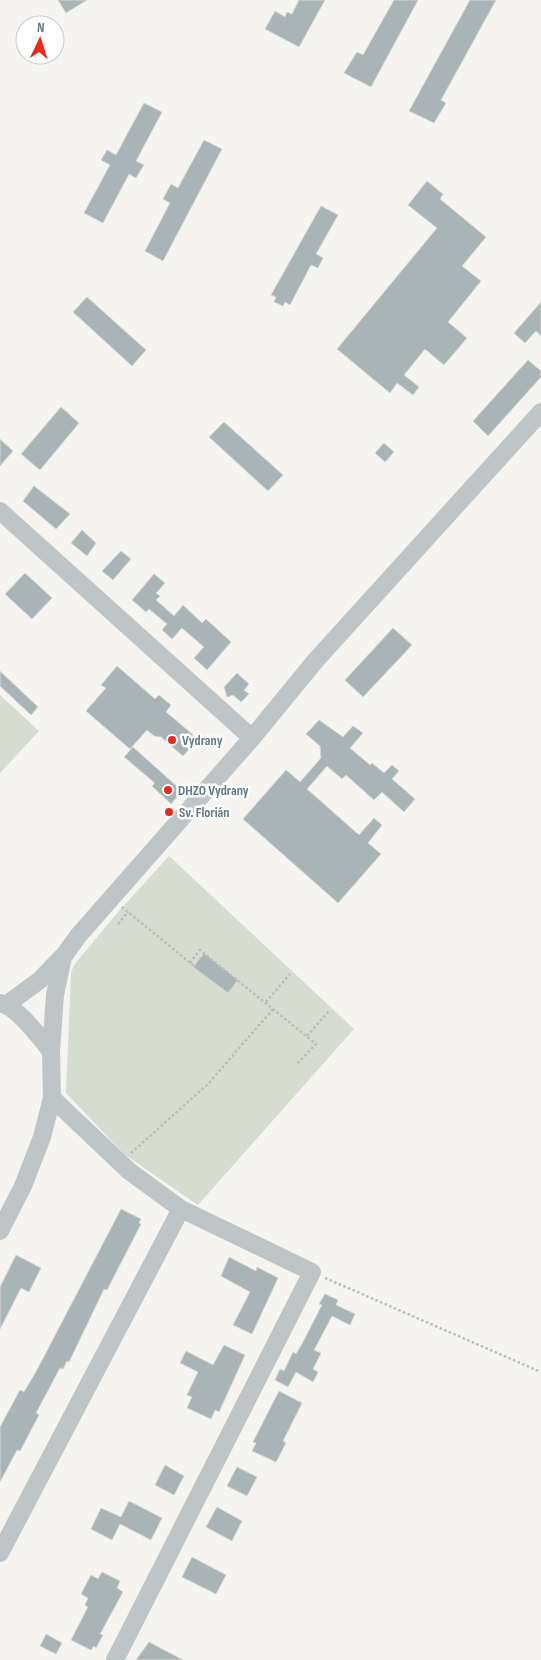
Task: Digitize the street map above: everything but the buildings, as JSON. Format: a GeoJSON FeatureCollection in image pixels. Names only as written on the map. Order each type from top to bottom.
{"type":"FeatureCollection","features":[{"type":"Feature","properties":{"kind":"street"},"geometry":{"type":"LineString","coordinates":[[51,1051],[28,1024],[3,1004],[40,980],[63,956],[111,898],[183,803],[252,738],[316,660],[541,412]]}},
{"type":"Feature","properties":{"kind":"street"},"geometry":{"type":"LineString","coordinates":[[0,511],[252,738]]}},
{"type":"Feature","properties":{"kind":"street"},"geometry":{"type":"LineString","coordinates":[[0,1231],[23,1186],[42,1137],[52,1098],[51,1051],[55,995],[63,956]]}},
{"type":"Feature","properties":{"kind":"street"},"geometry":{"type":"LineString","coordinates":[[52,1098],[121,1164],[181,1209],[312,1272],[115,1660]]}},
{"type":"Feature","properties":{"kind":"street"},"geometry":{"type":"LineString","coordinates":[[0,1553],[181,1209]]}},
{"type":"Feature","properties":{"kind":"path"},"geometry":{"type":"LineString","coordinates":[[111,898],[194,966]]}},
{"type":"Feature","properties":{"kind":"path"},"geometry":{"type":"LineString","coordinates":[[118,924],[128,912]]}},
{"type":"Feature","properties":{"kind":"path"},"geometry":{"type":"LineString","coordinates":[[190,962],[200,950],[274,1008],[316,1044],[296,1066]]}},
{"type":"Feature","properties":{"kind":"path"},"geometry":{"type":"LineString","coordinates":[[266,1002],[290,974]]}},
{"type":"Feature","properties":{"kind":"path"},"geometry":{"type":"LineString","coordinates":[[121,1164],[184,1103],[208,1084],[274,1008]]}},
{"type":"Feature","properties":{"kind":"path"},"geometry":{"type":"LineString","coordinates":[[306,1036],[330,1011]]}},
{"type":"Feature","properties":{"kind":"path"},"geometry":{"type":"LineString","coordinates":[[312,1272],[541,1372]]}},
{"type":"Feature","properties":{"kind":"shaded area"},"geometry":{"type":"Polygon","coordinates":[[[0,695],[39,731],[0,773],[0,695]]]}},
{"type":"Feature","properties":{"kind":"shaded area"},"geometry":{"type":"Polygon","coordinates":[[[169,856],[354,1029],[198,1205],[124,1154],[66,1093],[71,973],[74,965],[119,911],[169,856]]]}},
{"type":"Feature","properties":{"kind":"place","name":"Vydrany"},"geometry":{"type":"Point","coordinates":[172,740]}},
{"type":"Feature","properties":{"kind":"place","name":"DHZO Vydrany"},"geometry":{"type":"Point","coordinates":[168,790]}},
{"type":"Feature","properties":{"kind":"place","name":"Sv. Florián"},"geometry":{"type":"Point","coordinates":[169,812]}}]}
